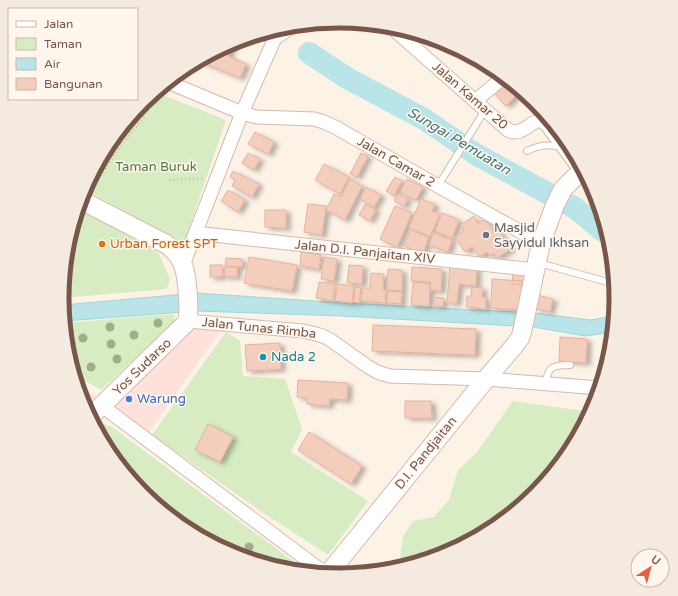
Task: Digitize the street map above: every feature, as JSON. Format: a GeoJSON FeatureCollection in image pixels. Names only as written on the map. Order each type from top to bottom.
{"type":"FeatureCollection","features":[{"type":"Feature","properties":{"kind":"street","name":"Jalan Kamar 20"},"geometry":{"type":"LineString","coordinates":[[400,35],[508,130],[514,133],[537,121],[541,121],[545,124]]}},
{"type":"Feature","properties":{"kind":"street"},"geometry":{"type":"LineString","coordinates":[[183,265],[242,113],[267,56],[271,37]]}},
{"type":"Feature","properties":{"kind":"street"},"geometry":{"type":"LineString","coordinates":[[475,101],[498,81]]}},
{"type":"Feature","properties":{"kind":"street","name":"Jalan Camar 2"},"geometry":{"type":"LineString","coordinates":[[174,85],[242,113],[257,117],[308,119],[324,122],[541,243]]}},
{"type":"Feature","properties":{"kind":"street","name":"D.I. Pandjaitan"},"geometry":{"type":"LineString","coordinates":[[332,568],[515,345],[522,332],[541,243],[555,205],[563,189],[576,176],[579,175]]}},
{"type":"Feature","properties":{"kind":"street"},"geometry":{"type":"LineString","coordinates":[[87,203],[166,244],[174,250],[183,265],[187,287],[188,317]]}},
{"type":"Feature","properties":{"kind":"street","name":"Jalan D.I. Panjaitan XIV"},"geometry":{"type":"LineString","coordinates":[[196,233],[535,272]]}},
{"type":"Feature","properties":{"kind":"street","name":"Jalan Tunas Rimba"},"geometry":{"type":"LineString","coordinates":[[188,317],[303,331],[322,335],[377,372],[390,376],[486,379],[594,387]]}},
{"type":"Feature","properties":{"kind":"street","name":"Yos Sudarso"},"geometry":{"type":"LineString","coordinates":[[96,412],[185,325],[188,317]]}},
{"type":"Feature","properties":{"kind":"street"},"geometry":{"type":"LineString","coordinates":[[96,412],[317,567]]}},
{"type":"Feature","properties":{"kind":"lane"},"geometry":{"type":"LineString","coordinates":[[438,186],[465,140],[485,110]]}},
{"type":"Feature","properties":{"kind":"lane"},"geometry":{"type":"LineString","coordinates":[[527,151],[538,146],[552,145],[563,148]]}},
{"type":"Feature","properties":{"kind":"lane"},"geometry":{"type":"LineString","coordinates":[[535,272],[608,283]]}},
{"type":"Feature","properties":{"kind":"lane"},"geometry":{"type":"LineString","coordinates":[[546,383],[546,375],[551,368],[557,365],[570,365]]}},
{"type":"Feature","properties":{"kind":"path"},"geometry":{"type":"LineString","coordinates":[[101,176],[122,144],[145,116]]}},
{"type":"Feature","properties":{"kind":"path"},"geometry":{"type":"LineString","coordinates":[[169,180],[204,178]]}},
{"type":"Feature","properties":{"kind":"shaded area"},"geometry":{"type":"Polygon","coordinates":[[[193,324],[222,328],[146,436],[112,410],[193,324]]]}},
{"type":"Feature","properties":{"kind":"shaded area"},"geometry":{"type":"Polygon","coordinates":[[[85,390],[96,396],[90,402],[85,390]]]}},
{"type":"Feature","properties":{"kind":"green space","name":"Taman Buruk"},"geometry":{"type":"Polygon","coordinates":[[[162,95],[226,120],[184,243],[91,193],[105,163],[125,134],[148,107],[162,95]]]}},
{"type":"Feature","properties":{"kind":"green space"},"geometry":{"type":"Polygon","coordinates":[[[83,212],[158,252],[170,279],[167,289],[69,297],[71,263],[83,212]]]}},
{"type":"Feature","properties":{"kind":"green space"},"geometry":{"type":"Polygon","coordinates":[[[174,314],[175,321],[101,390],[81,378],[74,351],[70,322],[174,314]]]}},
{"type":"Feature","properties":{"kind":"green space"},"geometry":{"type":"Polygon","coordinates":[[[226,332],[240,341],[243,376],[285,379],[302,429],[291,452],[368,501],[328,555],[262,512],[152,435],[226,332]]]}},
{"type":"Feature","properties":{"kind":"green space"},"geometry":{"type":"Polygon","coordinates":[[[513,401],[584,411],[573,433],[553,462],[530,489],[517,501],[474,532],[426,554],[400,561],[403,536],[413,521],[434,517],[449,500],[458,470],[477,452],[513,401]]]}},
{"type":"Feature","properties":{"kind":"green space"},"geometry":{"type":"Polygon","coordinates":[[[103,424],[112,427],[298,565],[252,554],[204,532],[189,522],[161,501],[136,476],[115,448],[101,425],[103,424]]]}},
{"type":"Feature","properties":{"kind":"water"},"geometry":{"type":"Polygon","coordinates":[[[197,293],[344,303],[535,313],[590,320],[608,317],[607,333],[586,336],[533,327],[343,316],[197,311],[70,321],[69,304],[197,293]]]}},
{"type":"Feature","properties":{"kind":"building"},"geometry":{"type":"Polygon","coordinates":[[[230,52],[228,56],[246,64],[240,78],[205,64],[230,52]]]}},
{"type":"Feature","properties":{"kind":"building"},"geometry":{"type":"Polygon","coordinates":[[[501,83],[517,95],[506,106],[493,92],[501,83]]]}},
{"type":"Feature","properties":{"kind":"building"},"geometry":{"type":"Polygon","coordinates":[[[255,132],[274,142],[268,154],[248,144],[255,132]]]}},
{"type":"Feature","properties":{"kind":"building"},"geometry":{"type":"Polygon","coordinates":[[[248,153],[260,159],[254,170],[242,163],[248,153]]]}},
{"type":"Feature","properties":{"kind":"building"},"geometry":{"type":"Polygon","coordinates":[[[361,153],[368,156],[357,177],[350,174],[361,153]]]}},
{"type":"Feature","properties":{"kind":"building"},"geometry":{"type":"Polygon","coordinates":[[[324,164],[349,177],[340,194],[315,180],[324,164]]]}},
{"type":"Feature","properties":{"kind":"building"},"geometry":{"type":"Polygon","coordinates":[[[233,171],[259,184],[252,197],[232,186],[235,180],[230,177],[233,171]]]}},
{"type":"Feature","properties":{"kind":"building"},"geometry":{"type":"Polygon","coordinates":[[[395,177],[402,181],[394,196],[386,191],[395,177]]]}},
{"type":"Feature","properties":{"kind":"building"},"geometry":{"type":"Polygon","coordinates":[[[350,179],[362,186],[345,220],[326,210],[334,194],[341,197],[350,179]]]}},
{"type":"Feature","properties":{"kind":"building"},"geometry":{"type":"Polygon","coordinates":[[[407,179],[423,187],[416,200],[400,192],[407,179]]]}},
{"type":"Feature","properties":{"kind":"building"},"geometry":{"type":"Polygon","coordinates":[[[366,187],[381,195],[374,207],[360,199],[366,187]]]}},
{"type":"Feature","properties":{"kind":"building"},"geometry":{"type":"Polygon","coordinates":[[[228,190],[245,200],[238,212],[221,201],[228,190]]]}},
{"type":"Feature","properties":{"kind":"building"},"geometry":{"type":"Polygon","coordinates":[[[398,194],[408,199],[404,206],[394,201],[398,194]]]}},
{"type":"Feature","properties":{"kind":"building"},"geometry":{"type":"Polygon","coordinates":[[[421,199],[435,204],[432,211],[440,214],[430,237],[409,227],[421,199]]]}},
{"type":"Feature","properties":{"kind":"building"},"geometry":{"type":"Polygon","coordinates":[[[308,204],[326,206],[322,235],[304,232],[308,204]]]}},
{"type":"Feature","properties":{"kind":"building"},"geometry":{"type":"Polygon","coordinates":[[[365,204],[376,210],[370,221],[359,215],[365,204]]]}},
{"type":"Feature","properties":{"kind":"building"},"geometry":{"type":"Polygon","coordinates":[[[395,206],[412,213],[397,247],[380,239],[395,206]]]}},
{"type":"Feature","properties":{"kind":"building"},"geometry":{"type":"Polygon","coordinates":[[[265,210],[286,210],[286,228],[265,227],[265,210]]]}},
{"type":"Feature","properties":{"kind":"building"},"geometry":{"type":"Polygon","coordinates":[[[442,213],[459,220],[452,238],[435,231],[442,213]]]}},
{"type":"Feature","properties":{"kind":"building"},"geometry":{"type":"Polygon","coordinates":[[[474,216],[478,223],[485,219],[494,232],[498,229],[511,249],[497,258],[494,253],[490,256],[487,252],[479,257],[472,247],[465,252],[455,237],[464,231],[461,225],[474,216]]]}},
{"type":"Feature","properties":{"kind":"building"},"geometry":{"type":"Polygon","coordinates":[[[410,230],[429,237],[423,254],[404,246],[410,230]]]}},
{"type":"Feature","properties":{"kind":"building"},"geometry":{"type":"Polygon","coordinates":[[[433,233],[452,240],[448,252],[429,245],[433,233]]]}},
{"type":"Feature","properties":{"kind":"building"},"geometry":{"type":"Polygon","coordinates":[[[301,252],[321,255],[319,269],[300,266],[301,252]]]}},
{"type":"Feature","properties":{"kind":"building"},"geometry":{"type":"Polygon","coordinates":[[[249,257],[297,265],[292,291],[244,283],[249,257]]]}},
{"type":"Feature","properties":{"kind":"building"},"geometry":{"type":"Polygon","coordinates":[[[324,257],[337,259],[334,281],[321,279],[324,257]]]}},
{"type":"Feature","properties":{"kind":"building"},"geometry":{"type":"Polygon","coordinates":[[[226,258],[242,259],[242,267],[225,266],[226,258]]]}},
{"type":"Feature","properties":{"kind":"building"},"geometry":{"type":"Polygon","coordinates":[[[210,265],[222,265],[222,277],[210,277],[210,265]]]}},
{"type":"Feature","properties":{"kind":"building"},"geometry":{"type":"Polygon","coordinates":[[[349,265],[363,266],[362,284],[347,283],[349,265]]]}},
{"type":"Feature","properties":{"kind":"building"},"geometry":{"type":"Polygon","coordinates":[[[450,265],[477,267],[476,286],[459,284],[457,303],[447,303],[450,265]]]}},
{"type":"Feature","properties":{"kind":"building"},"geometry":{"type":"Polygon","coordinates":[[[225,267],[237,267],[237,277],[224,276],[225,267]]]}},
{"type":"Feature","properties":{"kind":"building"},"geometry":{"type":"Polygon","coordinates":[[[412,267],[442,269],[441,291],[430,290],[431,282],[411,281],[412,267]]]}},
{"type":"Feature","properties":{"kind":"building"},"geometry":{"type":"Polygon","coordinates":[[[388,269],[402,270],[402,291],[387,290],[388,269]]]}},
{"type":"Feature","properties":{"kind":"building"},"geometry":{"type":"Polygon","coordinates":[[[371,273],[384,274],[383,289],[386,290],[385,303],[361,301],[362,288],[370,288],[371,273]]]}},
{"type":"Feature","properties":{"kind":"building"},"geometry":{"type":"Polygon","coordinates":[[[513,273],[527,274],[526,285],[512,284],[513,273]]]}},
{"type":"Feature","properties":{"kind":"building"},"geometry":{"type":"Polygon","coordinates":[[[492,279],[522,281],[521,310],[491,308],[492,279]]]}},
{"type":"Feature","properties":{"kind":"building"},"geometry":{"type":"Polygon","coordinates":[[[319,282],[335,284],[333,301],[316,298],[319,282]]]}},
{"type":"Feature","properties":{"kind":"building"},"geometry":{"type":"Polygon","coordinates":[[[413,282],[430,284],[429,306],[411,305],[413,282]]]}},
{"type":"Feature","properties":{"kind":"building"},"geometry":{"type":"Polygon","coordinates":[[[337,284],[354,286],[352,303],[335,301],[337,284]]]}},
{"type":"Feature","properties":{"kind":"building"},"geometry":{"type":"Polygon","coordinates":[[[355,287],[361,288],[359,303],[354,302],[355,287]]]}},
{"type":"Feature","properties":{"kind":"building"},"geometry":{"type":"Polygon","coordinates":[[[472,287],[483,288],[482,297],[486,298],[486,309],[466,307],[467,296],[471,296],[472,287]]]}},
{"type":"Feature","properties":{"kind":"building"},"geometry":{"type":"Polygon","coordinates":[[[387,291],[402,292],[401,304],[387,303],[387,291]]]}},
{"type":"Feature","properties":{"kind":"building"},"geometry":{"type":"Polygon","coordinates":[[[538,295],[553,299],[550,312],[534,308],[538,295]]]}},
{"type":"Feature","properties":{"kind":"building"},"geometry":{"type":"Polygon","coordinates":[[[434,297],[444,298],[443,306],[433,306],[434,297]]]}},
{"type":"Feature","properties":{"kind":"building"},"geometry":{"type":"Polygon","coordinates":[[[373,325],[476,329],[475,355],[372,351],[373,325]]]}},
{"type":"Feature","properties":{"kind":"building"},"geometry":{"type":"Polygon","coordinates":[[[560,337],[587,339],[586,363],[559,361],[560,337]]]}},
{"type":"Feature","properties":{"kind":"building","name":"Nada 2"},"geometry":{"type":"Polygon","coordinates":[[[280,343],[281,369],[247,371],[245,345],[280,343]]]}},
{"type":"Feature","properties":{"kind":"building"},"geometry":{"type":"Polygon","coordinates":[[[298,380],[348,383],[347,400],[330,399],[329,406],[307,404],[307,398],[297,397],[298,380]]]}},
{"type":"Feature","properties":{"kind":"building"},"geometry":{"type":"Polygon","coordinates":[[[405,401],[431,401],[432,418],[405,418],[405,401]]]}},
{"type":"Feature","properties":{"kind":"building"},"geometry":{"type":"Polygon","coordinates":[[[208,424],[233,437],[220,462],[195,450],[208,424]]]}},
{"type":"Feature","properties":{"kind":"building"},"geometry":{"type":"Polygon","coordinates":[[[309,432],[362,466],[351,484],[298,450],[309,432]]]}},
{"type":"Feature","properties":{"kind":"waterway","name":"Sungai Pemuatan"},"geometry":{"type":"LineString","coordinates":[[309,53],[347,78],[424,119],[477,155],[575,208],[600,229]]}},
{"type":"Feature","properties":{"kind":"place","name":"Masjid Sayyidul Ikhsan"},"geometry":{"type":"Point","coordinates":[486,235]}},
{"type":"Feature","properties":{"kind":"place","name":"Urban Forest SPT"},"geometry":{"type":"Point","coordinates":[102,244]}},
{"type":"Feature","properties":{"kind":"place","name":"Nada 2"},"geometry":{"type":"Point","coordinates":[263,357]}},
{"type":"Feature","properties":{"kind":"place","name":"Warung"},"geometry":{"type":"Point","coordinates":[129,399]}}]}
